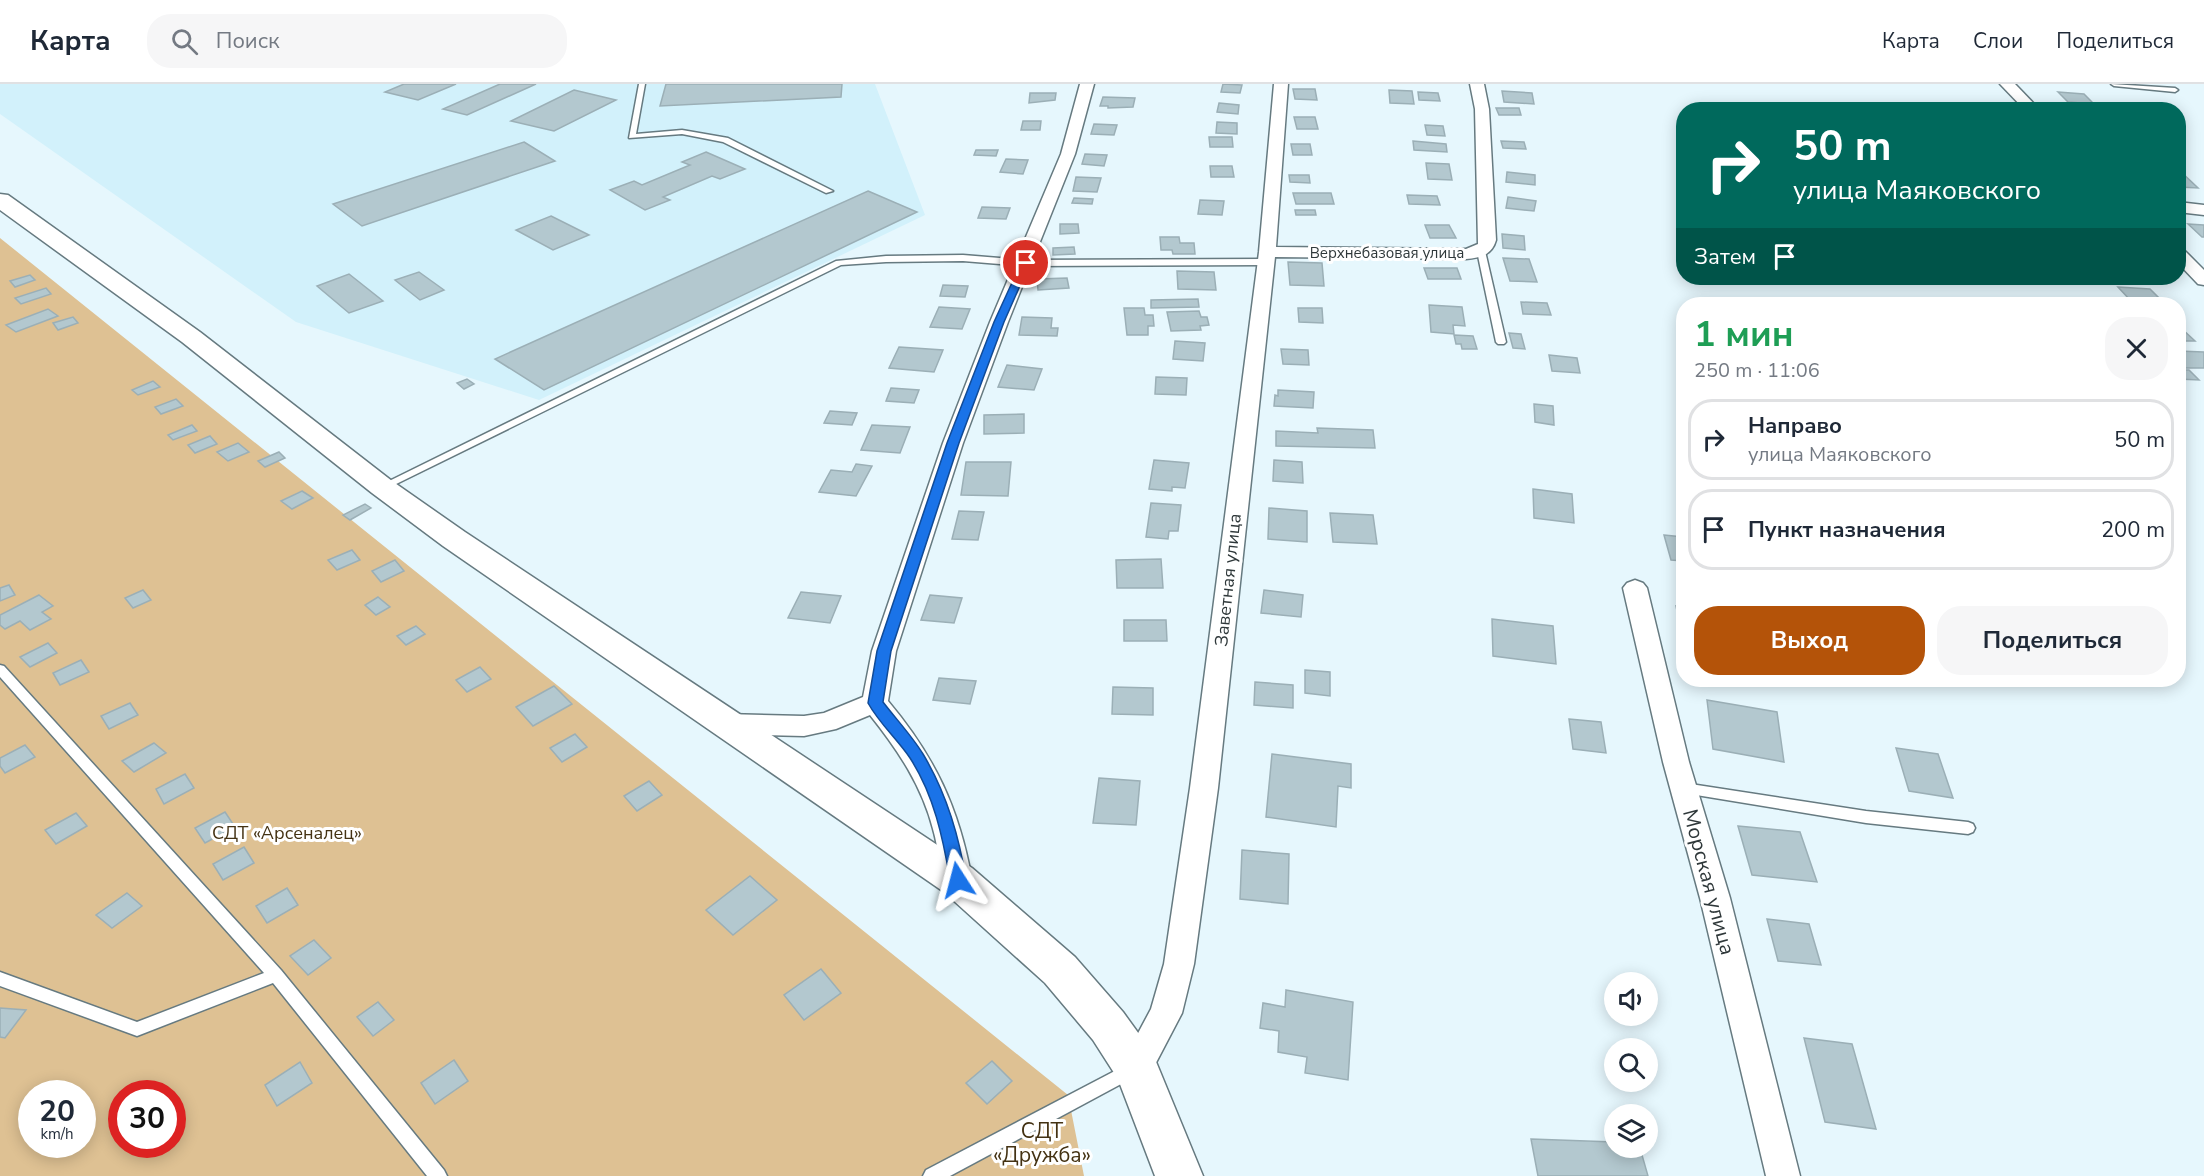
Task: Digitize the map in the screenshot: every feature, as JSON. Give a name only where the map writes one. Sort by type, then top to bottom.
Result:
[{"type":"street","points":[[958,880],[951,839],[937,794],[916,756],[875,703],[884,651],[953,443],[999,322],[1026,263],[1068,154],[1087,84]]},
{"type":"street","name":"Заветная улица","points":[[1136,1067],[1166,1013],[1179,964],[1204,788],[1266,257],[1281,84]]},
{"type":"street","name":"Верхнебазовая улица","points":[[1266,257],[1466,254],[1486,247],[1488,240],[1482,109],[1477,84]]},
{"type":"street","points":[[2007,84],[2025,102]]},
{"type":"street","points":[[0,200],[190,337],[382,487],[454,539],[958,880],[1060,970],[1108,1026],[1136,1067],[1179,1176]]},
{"type":"street","points":[[2186,208],[2204,210]]},
{"type":"street","points":[[2186,262],[2204,280]]},
{"type":"street","name":"Морская улица","points":[[1635,588],[1684,788],[1715,898],[1783,1176]]},
{"type":"street","points":[[725,724],[804,726],[827,722],[875,703]]},
{"type":"lane","points":[[642,84],[632,136],[682,132],[725,141],[829,191]]},
{"type":"lane","points":[[2114,84],[2175,90]]},
{"type":"lane","points":[[1481,250],[1501,342]]},
{"type":"lane","points":[[382,487],[830,266],[850,261],[886,259],[963,258],[1026,263],[1266,257]]},
{"type":"lane","points":[[0,669],[276,975],[438,1176]]},
{"type":"lane","points":[[1684,788],[1866,817],[1968,828]]},
{"type":"lane","points":[[0,979],[137,1029],[276,975]]},
{"type":"lane","points":[[932,1176],[1136,1067]]},
{"type":"shaded area","points":[[0,84],[875,84],[925,215],[539,400],[296,322],[0,114]]},
{"type":"green space","name":"СДТ «Арсеналец»","points":[[0,238],[1068,1095],[1084,1176],[0,1176]]},
{"type":"building","points":[[404,84],[456,84],[418,100],[385,92]]},
{"type":"building","points":[[500,84],[536,84],[467,115],[443,109]]},
{"type":"building","points":[[666,84],[842,84],[841,97],[660,106]]},
{"type":"building","points":[[1223,84],[1242,85],[1240,93],[1221,92]]},
{"type":"building","points":[[1293,89],[1315,89],[1317,100],[1295,99]]},
{"type":"building","points":[[574,90],[616,100],[554,131],[511,121]]},
{"type":"building","points":[[1389,90],[1412,91],[1414,104],[1390,103]]},
{"type":"building","points":[[1502,91],[1532,93],[1534,104],[1504,102]]},
{"type":"building","points":[[1418,92],[1438,93],[1440,101],[1419,100]]},
{"type":"building","points":[[2058,92],[2084,94],[2092,102],[2068,102]]},
{"type":"building","points":[[1030,93],[1056,93],[1055,100],[1029,103]]},
{"type":"building","points":[[1103,97],[1135,98],[1133,107],[1108,108],[1108,106],[1100,106]]},
{"type":"building","points":[[1219,103],[1239,105],[1238,114],[1217,112]]},
{"type":"building","points":[[1496,108],[1519,108],[1521,115],[1499,115]]},
{"type":"building","points":[[1294,117],[1315,117],[1318,129],[1297,129]]},
{"type":"building","points":[[1023,121],[1041,121],[1040,130],[1021,130]]},
{"type":"building","points":[[1217,122],[1237,123],[1237,134],[1216,133]]},
{"type":"building","points":[[1094,124],[1117,125],[1114,135],[1091,134]]},
{"type":"building","points":[[1425,125],[1443,126],[1445,136],[1427,135]]},
{"type":"building","points":[[1209,137],[1232,137],[1233,147],[1210,147]]},
{"type":"building","points":[[1413,141],[1446,144],[1447,152],[1414,150]]},
{"type":"building","points":[[1501,141],[1524,142],[1526,149],[1503,148]]},
{"type":"building","points":[[524,142],[555,161],[362,226],[333,204]]},
{"type":"building","points":[[1291,144],[1310,144],[1312,155],[1293,155]]},
{"type":"building","points":[[976,150],[998,150],[996,156],[974,155]]},
{"type":"building","points":[[706,152],[745,169],[720,179],[712,176],[663,197],[670,200],[645,210],[610,190],[634,181],[642,185],[690,165],[682,162]]},
{"type":"building","points":[[1085,154],[1107,155],[1104,166],[1082,164]]},
{"type":"building","points":[[1006,159],[1028,160],[1023,174],[1000,172]]},
{"type":"building","points":[[1426,163],[1449,164],[1452,180],[1428,179]]},
{"type":"building","points":[[1210,166],[1232,166],[1234,177],[1211,177]]},
{"type":"building","points":[[1507,172],[1535,175],[1535,185],[1506,182]]},
{"type":"building","points":[[1289,175],[1309,175],[1310,183],[1290,182]]},
{"type":"building","points":[[1076,177],[1101,178],[1097,192],[1073,191]]},
{"type":"building","points":[[2186,177],[2198,188],[2186,187]]},
{"type":"building","points":[[868,191],[917,212],[544,390],[495,359]]},
{"type":"building","points":[[1293,193],[1331,193],[1334,204],[1296,204]]},
{"type":"building","points":[[1407,195],[1437,196],[1440,205],[1409,204]]},
{"type":"building","points":[[1508,197],[1536,201],[1534,211],[1506,208]]},
{"type":"building","points":[[1074,198],[1093,199],[1092,204],[1072,203]]},
{"type":"building","points":[[1200,200],[1224,201],[1222,215],[1198,214]]},
{"type":"building","points":[[982,207],[1010,208],[1006,219],[978,218]]},
{"type":"building","points":[[1295,210],[1315,210],[1316,215],[1296,215]]},
{"type":"building","points":[[551,216],[589,235],[553,250],[516,230]]},
{"type":"building","points":[[1060,224],[1078,224],[1079,233],[1060,234]]},
{"type":"building","points":[[2188,224],[2204,225],[2204,237],[2202,237]]},
{"type":"building","points":[[1425,225],[1449,225],[1456,238],[1430,238]]},
{"type":"building","points":[[1502,234],[1524,236],[1525,250],[1503,248]]},
{"type":"building","points":[[1160,237],[1179,237],[1180,243],[1194,243],[1195,254],[1173,254],[1172,250],[1161,250]]},
{"type":"building","points":[[1074,247],[1075,254],[1053,255],[1053,248]]},
{"type":"building","points":[[1503,258],[1529,259],[1537,282],[1510,281]]},
{"type":"building","points":[[1288,262],[1322,263],[1324,286],[1290,285]]},
{"type":"building","points":[[1424,268],[1457,268],[1461,279],[1428,279]]},
{"type":"building","points":[[1177,271],[1214,272],[1216,290],[1178,289]]},
{"type":"building","points":[[419,272],[444,290],[420,300],[395,280]]},
{"type":"building","points":[[349,274],[383,301],[349,313],[317,286]]},
{"type":"building","points":[[30,275],[35,280],[15,287],[10,281]]},
{"type":"building","points":[[1067,278],[1069,288],[1038,290],[1037,279]]},
{"type":"building","points":[[943,285],[968,286],[965,297],[940,296]]},
{"type":"building","points":[[2118,287],[2150,289],[2158,297],[2127,297]]},
{"type":"building","points":[[46,288],[51,294],[21,304],[15,298]]},
{"type":"building","points":[[1198,299],[1199,307],[1151,308],[1151,300]]},
{"type":"building","points":[[1521,302],[1547,303],[1551,315],[1523,314]]},
{"type":"building","points":[[1429,305],[1462,307],[1465,326],[1453,325],[1454,334],[1431,332]]},
{"type":"building","points":[[939,307],[970,309],[962,329],[930,327]]},
{"type":"building","points":[[1124,308],[1144,308],[1145,315],[1153,315],[1154,326],[1148,326],[1148,335],[1127,335]]},
{"type":"building","points":[[1298,308],[1322,308],[1323,323],[1299,322]]},
{"type":"building","points":[[48,309],[58,316],[16,332],[6,325]]},
{"type":"building","points":[[1199,311],[1201,317],[1207,317],[1209,325],[1200,326],[1201,330],[1171,331],[1167,312]]},
{"type":"building","points":[[73,317],[78,323],[58,330],[53,323]]},
{"type":"building","points":[[1022,317],[1052,318],[1051,328],[1058,328],[1057,336],[1019,335]]},
{"type":"building","points":[[1509,333],[1521,334],[1525,349],[1513,348]]},
{"type":"building","points":[[2186,333],[2195,341],[2186,341]]},
{"type":"building","points":[[1454,335],[1473,336],[1477,349],[1462,349],[1461,344],[1456,344]]},
{"type":"building","points":[[1175,341],[1205,343],[1203,361],[1173,359]]},
{"type":"building","points":[[899,347],[943,350],[934,372],[889,368]]},
{"type":"building","points":[[1281,349],[1308,350],[1309,365],[1283,364]]},
{"type":"building","points":[[2186,351],[2204,352],[2204,368],[2186,368]]},
{"type":"building","points":[[1549,355],[1577,358],[1580,373],[1552,371]]},
{"type":"building","points":[[1007,365],[1042,369],[1034,390],[998,387]]},
{"type":"building","points":[[2186,370],[2189,370],[2199,380],[2186,379]]},
{"type":"building","points":[[1156,377],[1187,378],[1186,395],[1155,394]]},
{"type":"building","points":[[467,379],[474,384],[464,389],[457,383]]},
{"type":"building","points":[[153,381],[160,387],[138,395],[132,390]]},
{"type":"building","points":[[891,388],[919,390],[914,403],[886,401]]},
{"type":"building","points":[[1278,390],[1314,392],[1313,408],[1274,406]]},
{"type":"building","points":[[176,399],[183,406],[161,414],[155,407]]},
{"type":"building","points":[[1534,404],[1553,406],[1554,425],[1535,422]]},
{"type":"building","points":[[830,411],[857,413],[852,425],[824,423]]},
{"type":"building","points":[[1024,414],[1024,433],[984,434],[984,415]]},
{"type":"building","points":[[192,425],[197,431],[173,440],[168,435]]},
{"type":"building","points":[[872,425],[910,427],[900,453],[861,450]]},
{"type":"building","points":[[1317,428],[1373,430],[1375,448],[1276,446],[1276,431],[1318,433]]},
{"type":"building","points":[[210,436],[217,444],[195,453],[188,445]]},
{"type":"building","points":[[238,443],[249,452],[228,461],[217,452]]},
{"type":"building","points":[[279,452],[285,458],[265,467],[258,461]]},
{"type":"building","points":[[1154,460],[1189,463],[1185,488],[1172,487],[1172,491],[1149,489]]},
{"type":"building","points":[[1274,460],[1302,462],[1303,483],[1273,481]]},
{"type":"building","points":[[966,462],[1011,462],[1008,496],[961,495]]},
{"type":"building","points":[[856,464],[872,466],[856,496],[819,492],[831,470],[852,472]]},
{"type":"building","points":[[1533,489],[1572,494],[1574,523],[1534,518]]},
{"type":"building","points":[[302,491],[313,498],[292,509],[281,501]]},
{"type":"building","points":[[1151,503],[1181,505],[1178,531],[1169,531],[1168,539],[1146,537]]},
{"type":"building","points":[[365,504],[371,508],[350,520],[343,515]]},
{"type":"building","points":[[1269,508],[1307,511],[1307,542],[1268,539]]},
{"type":"building","points":[[959,511],[984,512],[978,540],[952,539]]},
{"type":"building","points":[[1330,513],[1373,515],[1377,544],[1333,542]]},
{"type":"building","points":[[1664,535],[1676,536],[1676,560],[1671,560]]},
{"type":"building","points":[[352,550],[360,560],[337,570],[328,560]]},
{"type":"building","points":[[1161,559],[1163,588],[1117,588],[1116,560]]},
{"type":"building","points":[[395,560],[404,571],[381,582],[372,571]]},
{"type":"building","points":[[9,585],[15,595],[0,601],[0,588]]},
{"type":"building","points":[[143,590],[151,600],[133,608],[125,598]]},
{"type":"building","points":[[1264,590],[1303,595],[1301,617],[1261,613]]},
{"type":"building","points":[[801,592],[841,596],[830,623],[788,618]]},
{"type":"building","points":[[39,595],[53,606],[42,612],[51,619],[30,630],[20,621],[5,629],[0,625],[0,615]]},
{"type":"building","points":[[930,595],[962,598],[954,623],[921,620]]},
{"type":"building","points":[[378,597],[390,607],[376,615],[365,605]]},
{"type":"building","points":[[1492,619],[1553,626],[1556,664],[1493,656]]},
{"type":"building","points":[[1124,620],[1166,620],[1167,641],[1124,641]]},
{"type":"building","points":[[416,626],[425,634],[406,645],[397,636]]},
{"type":"building","points":[[48,643],[57,653],[30,667],[20,657]]},
{"type":"building","points":[[81,660],[89,672],[60,685],[53,673]]},
{"type":"building","points":[[480,667],[491,679],[467,692],[456,680]]},
{"type":"building","points":[[1305,670],[1330,672],[1330,696],[1305,693]]},
{"type":"building","points":[[939,678],[976,681],[970,704],[933,700]]},
{"type":"building","points":[[1255,682],[1293,685],[1293,708],[1254,705]]},
{"type":"building","points":[[554,686],[572,704],[533,726],[516,707]]},
{"type":"building","points":[[1113,687],[1153,688],[1153,715],[1112,714]]},
{"type":"building","points":[[1707,700],[1777,712],[1784,762],[1713,749]]},
{"type":"building","points":[[130,703],[138,715],[109,729],[101,716]]},
{"type":"building","points":[[1569,719],[1601,722],[1606,753],[1573,749]]},
{"type":"building","points":[[575,734],[587,747],[562,762],[550,748]]},
{"type":"building","points":[[154,743],[166,753],[134,772],[122,761]]},
{"type":"building","points":[[25,745],[35,757],[5,773],[0,766],[0,758]]},
{"type":"building","points":[[1896,748],[1938,754],[1953,798],[1909,791]]},
{"type":"building","points":[[1272,754],[1351,764],[1351,788],[1338,786],[1336,827],[1266,817]]},
{"type":"building","points":[[185,774],[194,788],[164,804],[156,789]]},
{"type":"building","points":[[1099,778],[1140,781],[1136,825],[1093,823]]},
{"type":"building","points":[[649,781],[662,795],[637,811],[624,796]]},
{"type":"building","points":[[225,812],[235,827],[205,843],[195,828]]},
{"type":"building","points":[[76,813],[87,826],[56,844],[45,830]]},
{"type":"building","points":[[1738,826],[1800,832],[1817,882],[1752,875]]},
{"type":"building","points":[[244,847],[254,863],[223,880],[213,864]]},
{"type":"building","points":[[1242,850],[1289,854],[1288,904],[1240,899]]},
{"type":"building","points":[[750,876],[777,900],[733,935],[706,910]]},
{"type":"building","points":[[287,888],[298,905],[267,923],[256,906]]},
{"type":"building","points":[[127,893],[142,906],[112,928],[96,915]]},
{"type":"building","points":[[1767,919],[1809,924],[1821,965],[1778,961]]},
{"type":"building","points":[[314,940],[331,958],[308,975],[290,956]]},
{"type":"building","points":[[821,969],[841,993],[804,1020],[784,995]]},
{"type":"building","points":[[1286,990],[1353,1002],[1348,1080],[1305,1073],[1307,1057],[1278,1052],[1279,1031],[1260,1028],[1263,1003],[1285,1007]]},
{"type":"building","points":[[378,1002],[394,1020],[373,1036],[357,1017]]},
{"type":"building","points":[[0,1008],[26,1010],[5,1038],[0,1037]]},
{"type":"building","points":[[1804,1038],[1852,1044],[1876,1129],[1825,1122]]},
{"type":"building","points":[[454,1060],[468,1081],[435,1104],[421,1083]]},
{"type":"building","points":[[992,1061],[1012,1081],[987,1104],[966,1083]]},
{"type":"building","points":[[300,1062],[312,1083],[277,1106],[265,1085]]},
{"type":"building","points":[[1531,1139],[1604,1142],[1604,1158],[1643,1158],[1648,1176],[1538,1176]]},
{"type":"route","points":[[958,880],[951,839],[937,794],[916,756],[875,703],[884,651],[953,443],[999,322],[1026,263]]},
{"type":"park label","name":"СДТ «Дружба»","points":[[1042,1143]]}]
